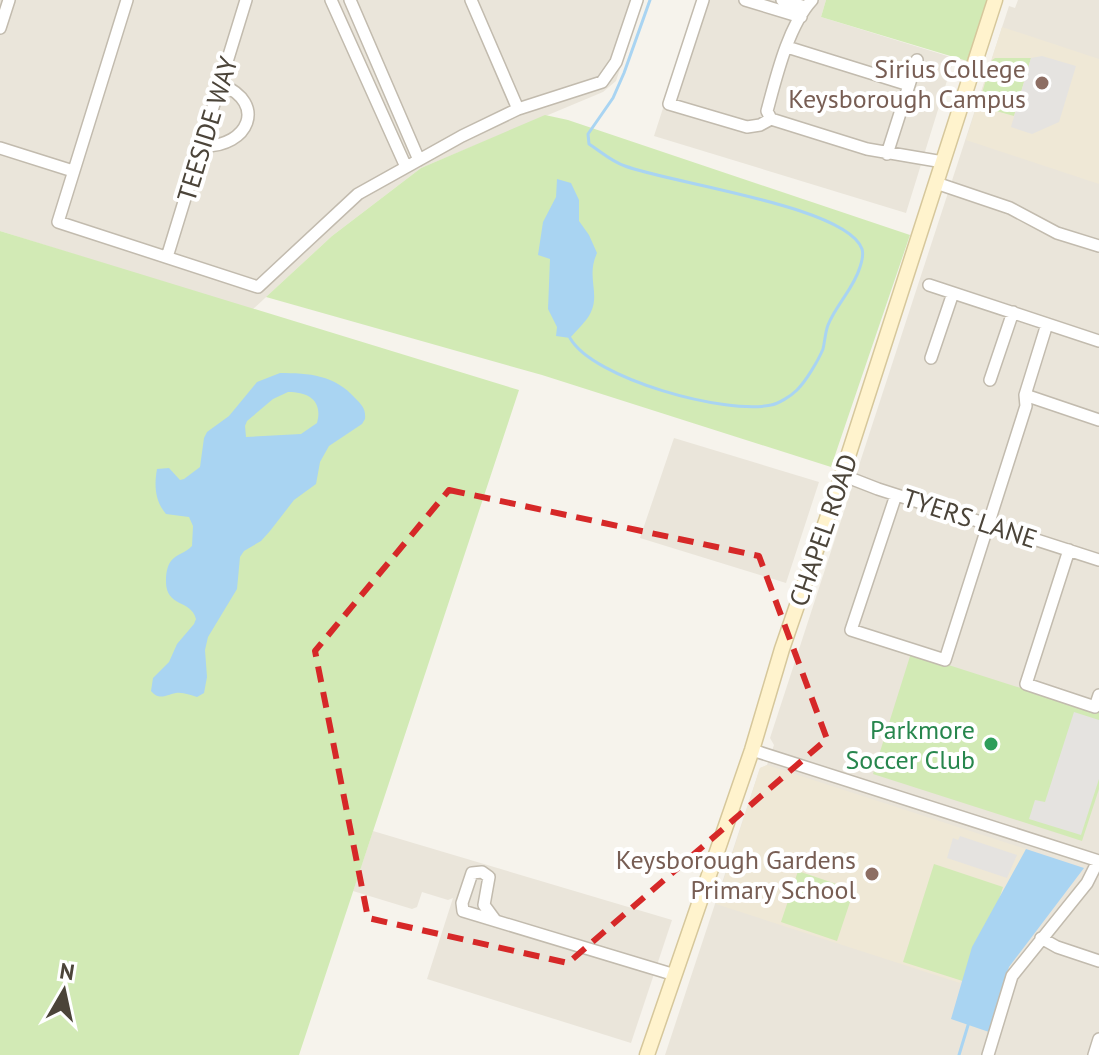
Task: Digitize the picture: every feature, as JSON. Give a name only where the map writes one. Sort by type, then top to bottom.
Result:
[{"type":"main road","name":"CHAPEL ROAD","points":[[647,1055],[752,750],[791,621],[842,475],[995,1]]},
{"type":"street","points":[[0,28],[9,0]]},
{"type":"street","points":[[127,0],[58,222],[258,287],[358,194],[518,109],[602,82],[616,62],[637,0]]},
{"type":"street","name":"TEESIDE WAY","points":[[167,257],[246,0]]},
{"type":"street","points":[[331,0],[406,167]]},
{"type":"street","points":[[350,0],[419,160]]},
{"type":"street","points":[[471,0],[518,109]]},
{"type":"street","points":[[703,0],[669,104],[747,127],[771,119],[887,154],[943,162]]},
{"type":"street","points":[[745,0],[806,8]]},
{"type":"street","points":[[782,0],[806,8]]},
{"type":"street","points":[[771,119],[767,111],[787,47],[806,8]]},
{"type":"street","points":[[787,47],[909,85]]},
{"type":"street","points":[[887,154],[917,60]]},
{"type":"street","points":[[203,146],[230,142],[243,130],[248,119],[246,106],[239,94],[222,85]]},
{"type":"street","points":[[0,148],[73,171]]},
{"type":"street","points":[[936,183],[1010,208],[1057,233],[1099,246]]},
{"type":"street","points":[[929,285],[1099,341]]},
{"type":"street","points":[[931,358],[953,293]]},
{"type":"street","points":[[990,380],[1013,312]]},
{"type":"street","points":[[896,495],[851,630],[945,660],[1026,406],[1025,395],[1047,324]]},
{"type":"street","points":[[1025,395],[1099,420]]},
{"type":"street","name":"TYERS LANE","points":[[842,475],[1099,560]]},
{"type":"street","points":[[1069,550],[1026,684],[1095,707],[1099,695]]},
{"type":"street","points":[[752,750],[1098,861],[1087,883],[1012,976],[988,1055]]},
{"type":"street","points":[[495,920],[484,905],[489,877],[482,872],[472,873],[462,908],[468,912],[675,975]]},
{"type":"street","points":[[1041,938],[1051,945],[1099,961]]},
{"type":"street","points":[[1094,1055],[1099,1039]]},
{"type":"highlighted area","points":[[449,490],[759,556],[827,739],[568,963],[368,918],[315,651]]},
{"type":"shaded area","points":[[0,0],[643,0],[616,81],[603,92],[421,168],[332,236],[252,310],[0,231]]},
{"type":"shaded area","points":[[698,0],[826,0],[821,17],[954,58],[906,213],[654,136]]},
{"type":"shaded area","points":[[1018,0],[1099,0],[1099,1055],[665,1055],[760,768],[767,765],[774,745],[770,738],[1009,6],[1015,8]]},
{"type":"shaded area","name":"Sirius College Keysborough Campus","points":[[1002,27],[1099,59],[1099,184],[966,140]]},
{"type":"shaded area","points":[[1042,56],[1076,66],[1059,122],[1032,134],[1011,127],[1031,58]]},
{"type":"shaded area","points":[[674,438],[819,482],[786,583],[640,538]]},
{"type":"shaded area","points":[[1074,712],[1099,720],[1099,779],[1081,835],[1029,819],[1035,800],[1045,802]]},
{"type":"shaded area","name":"Keysborough Gardens Primary School","points":[[767,765],[1026,849],[1009,900],[972,947],[960,983],[716,904],[760,768]]},
{"type":"shaded area","points":[[373,831],[672,920],[631,1043],[427,979],[453,898],[448,900],[422,892],[417,907],[412,909],[353,891]]},
{"type":"shaded area","points":[[960,836],[1017,855],[1007,878],[947,858],[953,838],[958,840]]},
{"type":"green space","points":[[826,0],[987,0],[967,61],[821,17]]},
{"type":"green space","points":[[995,58],[1031,58],[1014,116],[978,106]]},
{"type":"green space","points":[[545,115],[568,120],[910,235],[831,467],[542,375],[266,297],[332,236],[421,168]]},
{"type":"green space","points":[[0,231],[519,390],[299,1055],[0,1055]]},
{"type":"green space","name":"Parkmore Soccer Club","points":[[911,653],[1099,713],[1099,789],[1082,841],[873,774]]},
{"type":"green space","points":[[934,864],[1003,887],[972,984],[903,962]]},
{"type":"green space","points":[[798,871],[854,890],[837,941],[781,922]]},
{"type":"water","points":[[557,179],[571,183],[579,200],[579,221],[597,253],[591,312],[570,338],[556,336],[557,327],[548,309],[550,259],[538,255],[543,222],[556,197]]},
{"type":"water","points":[[280,373],[330,380],[347,390],[360,403],[365,419],[329,446],[320,462],[316,484],[294,500],[261,541],[240,557],[237,589],[208,637],[204,693],[197,697],[179,693],[157,696],[151,691],[153,678],[169,662],[177,644],[196,619],[189,608],[174,599],[167,589],[169,565],[192,546],[193,526],[189,517],[166,514],[162,509],[156,493],[157,469],[169,468],[180,480],[200,467],[207,432],[229,416],[257,382]],"holes":[[[296,392],[313,399],[318,409],[317,423],[301,434],[246,437],[247,421],[273,399]]]},
{"type":"water","points":[[1026,849],[1084,868],[1009,967],[989,1032],[951,1019],[972,947]]},
{"type":"waterway","points":[[570,338],[583,353],[605,367],[662,391],[724,405],[750,407],[774,404],[794,392],[812,371],[823,349],[828,325],[854,282],[862,260],[862,249],[849,234],[825,220],[792,208],[625,166],[589,144],[588,134],[613,98],[650,0]]},
{"type":"waterway","points":[[959,1055],[969,1022]]},
{"type":"place","name":"Sirius College Keysborough Campus","points":[[1042,83]]},
{"type":"place","name":"Parkmore Soccer Club","points":[[991,744]]},
{"type":"place","name":"Keysborough Gardens Primary School","points":[[872,874]]}]
